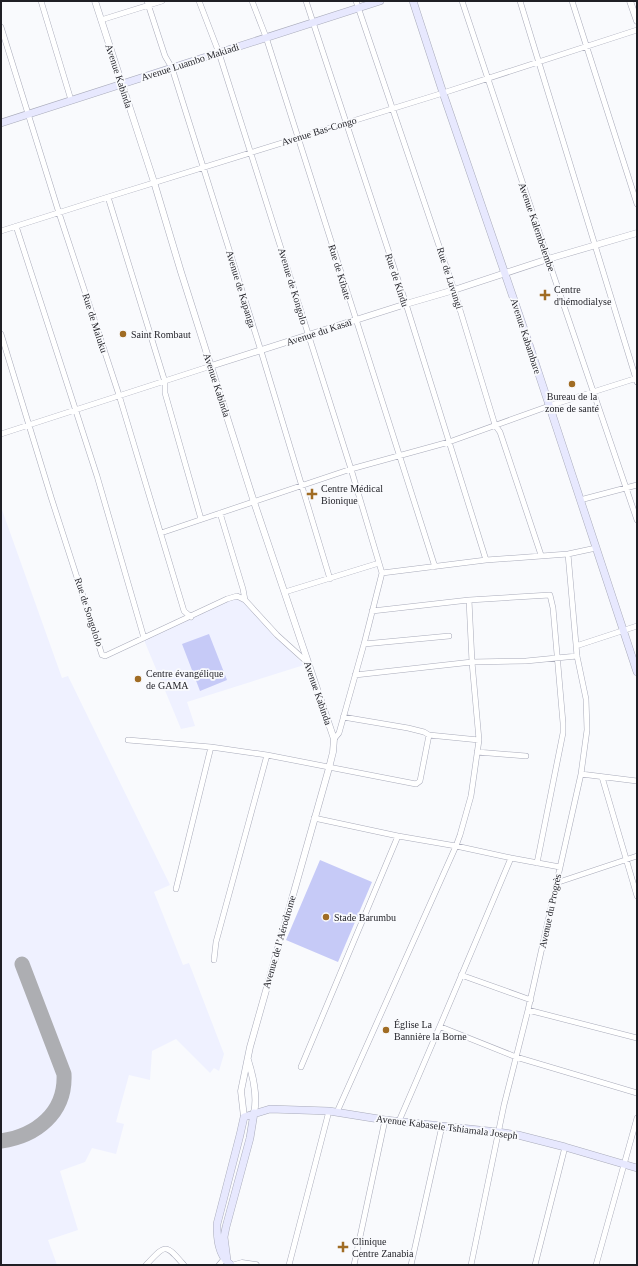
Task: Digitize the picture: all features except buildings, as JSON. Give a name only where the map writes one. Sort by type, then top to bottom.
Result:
[{"type":"main road","name":"Avenue Luambo Makiadi","points":[[1,123],[314,22],[357,4],[380,1]]},
{"type":"main road","name":"Avenue Kabambare","points":[[413,1],[637,672]]},
{"type":"main road","name":"Avenue Kabasele Tshiamala Joseph","points":[[254,1113],[266,1109],[276,1108],[329,1111],[385,1120],[498,1132],[565,1146],[637,1168]]},
{"type":"main road","points":[[244,1117],[254,1113]]},
{"type":"main road","points":[[228,1262],[224,1237],[250,1138],[254,1113]]},
{"type":"main road","name":"Avenue de l’Aérodrome","points":[[228,1262],[217,1237],[217,1224],[244,1117]]},
{"type":"street","points":[[41,1],[72,100]]},
{"type":"street","name":"Avenue Kabinda","points":[[95,1],[154,182],[254,502],[334,739],[333,752],[329,768]]},
{"type":"street","points":[[101,20],[148,3],[162,1]]},
{"type":"street","name":"Avenue de Kongolo","points":[[199,1],[219,52],[251,152],[351,469],[382,573]]},
{"type":"street","name":"Rue de Kibate","points":[[252,1],[266,37],[355,321],[435,567]]},
{"type":"street","name":"Rue de Kindu","points":[[306,1],[406,304],[486,560]]},
{"type":"street","name":"Avenue Kalembelembe","points":[[462,1],[637,520]]},
{"type":"street","points":[[161,534],[201,519],[351,469],[449,442],[549,406],[637,380],[520,1]]},
{"type":"street","points":[[572,1],[637,204]]},
{"type":"street","points":[[630,1],[637,21]]},
{"type":"street","name":"Avenue de Kapanga","points":[[148,3],[165,56],[172,68],[261,351],[330,579]]},
{"type":"street","name":"Rue de Luvungi","points":[[357,4],[454,290],[494,425],[500,432],[540,555]]},
{"type":"street","name":"Rue de Maluku","points":[[1,27],[59,213],[119,395],[184,611],[191,617]]},
{"type":"street","name":"Avenue Bas-Congo","points":[[1,231],[108,196],[443,93],[637,30]]},
{"type":"street","points":[[108,196],[165,382],[165,393],[201,519]]},
{"type":"street","points":[[16,226],[97,476],[144,638]]},
{"type":"street","name":"Avenue du Kasaï","points":[[1,434],[548,259],[637,233]]},
{"type":"street","name":"Rue de Songololo","points":[[1,334],[102,654],[105,656],[232,597],[237,596],[245,600]]},
{"type":"street","points":[[580,500],[637,484]]},
{"type":"street","points":[[220,513],[245,600],[276,635],[308,663]]},
{"type":"street","points":[[334,739],[338,733],[343,717],[382,573],[486,560],[568,554],[596,548]]},
{"type":"street","name":"Avenue du Progrès","points":[[471,1265],[498,1132],[531,1000],[581,774],[587,730],[586,699],[577,656],[568,554]]},
{"type":"street","points":[[285,592],[379,563]]},
{"type":"street","points":[[372,611],[469,600],[548,594],[551,596],[558,658],[563,733],[536,863]]},
{"type":"street","points":[[337,1112],[456,846],[471,796],[479,740],[472,662],[469,600]]},
{"type":"street","points":[[576,646],[637,626]]},
{"type":"street","points":[[364,644],[449,636]]},
{"type":"street","points":[[355,675],[472,662],[520,661],[577,656]]},
{"type":"street","points":[[343,717],[408,728],[424,732],[429,735],[479,740]]},
{"type":"street","points":[[128,740],[211,747],[267,755],[416,784],[420,782],[429,735]]},
{"type":"street","points":[[176,888],[211,747]]},
{"type":"street","points":[[477,752],[526,756]]},
{"type":"street","points":[[214,960],[216,942],[267,755]]},
{"type":"street","name":"Avenue de l’Aérodrome","points":[[244,1117],[242,1091],[248,1057],[329,768]]},
{"type":"street","points":[[581,774],[637,780]]},
{"type":"street","points":[[602,777],[637,896]]},
{"type":"street","points":[[314,818],[398,836],[560,867]]},
{"type":"street","points":[[301,1067],[398,836]]},
{"type":"street","points":[[556,883],[637,856]]},
{"type":"street","points":[[399,1121],[441,1027],[461,975],[511,858]]},
{"type":"street","points":[[461,975],[531,1000]]},
{"type":"street","points":[[528,1010],[637,1038]]},
{"type":"street","points":[[441,1027],[516,1057],[637,1093]]},
{"type":"street","points":[[248,1057],[255,1096],[256,1107],[254,1113]]},
{"type":"street","points":[[289,1265],[329,1111]]},
{"type":"street","points":[[596,1265],[637,1118]]},
{"type":"street","points":[[354,1265],[385,1120]]},
{"type":"street","points":[[411,1265],[442,1126]]},
{"type":"street","points":[[535,1265],[565,1146]]},
{"type":"street","points":[[146,1265],[160,1251],[168,1249],[171,1250],[184,1265]]},
{"type":"street","points":[[219,1265],[228,1262]]},
{"type":"street","points":[[235,1265],[242,1263],[256,1265]]},
{"type":"shaded area","points":[[1,507],[62,678],[68,676],[170,885],[154,892],[183,965],[189,963],[224,1054],[219,1071],[214,1068],[210,1073],[176,1039],[152,1051],[150,1080],[129,1075],[116,1122],[124,1124],[116,1154],[92,1148],[85,1162],[60,1171],[78,1230],[48,1240],[57,1265],[1,1265]]},
{"type":"shaded area","points":[[235,598],[242,600],[304,665],[187,702],[195,726],[181,729],[144,640]]},
{"type":"shaded area","points":[[209,634],[227,680],[200,691],[182,644]]},
{"type":"shaded area","name":"Stade Barumbu","points":[[320,860],[372,882],[338,962],[286,940]]},
{"type":"taxiway","points":[[1,1141],[26,1134],[37,1128],[54,1111],[60,1100],[63,1088],[64,1074],[22,964]]},
{"type":"place","name":"Centre d'hémodialyse","points":[[545,295]]},
{"type":"place","name":"Saint Rombaut","points":[[123,334]]},
{"type":"place","name":"Bureau de la zone de santé","points":[[572,384]]},
{"type":"place","name":"Centre Médical Bionique","points":[[312,494]]},
{"type":"place","name":"Centre évangélique de GAMA","points":[[138,679]]},
{"type":"place","name":"Stade Barumbu","points":[[326,917]]},
{"type":"place","name":"Église La Bannière la Borne","points":[[386,1030]]},
{"type":"place","name":"Clinique Centre Zanabia","points":[[343,1247]]}]
